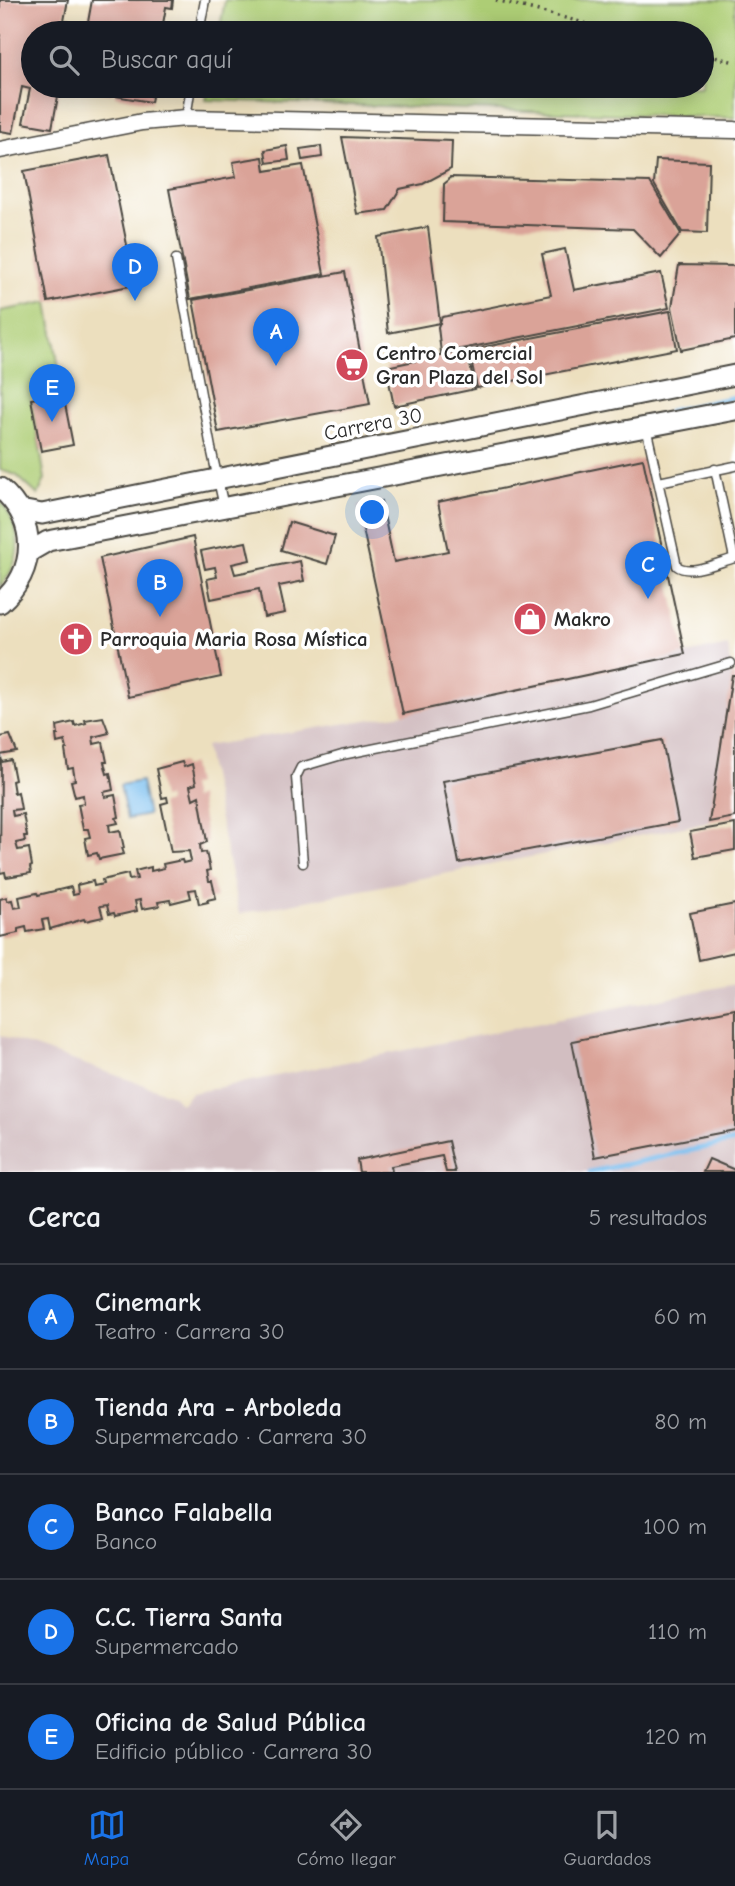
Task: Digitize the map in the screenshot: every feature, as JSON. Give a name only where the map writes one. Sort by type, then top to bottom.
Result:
[{"type":"street","points":[[0,150],[142,122],[186,118],[735,130]]},
{"type":"street","name":"Carrera 30","points":[[20,510],[42,514],[735,375]]},
{"type":"street","points":[[29,552],[48,541],[735,410]]},
{"type":"street","points":[[0,488],[20,510],[26,523],[29,552],[27,564],[17,586],[0,603]]},
{"type":"lane","points":[[201,21],[205,0]]},
{"type":"lane","points":[[186,118],[189,98]]},
{"type":"lane","points":[[176,259],[224,507]]},
{"type":"lane","points":[[646,427],[677,566],[682,570],[734,558],[715,470]]},
{"type":"lane","points":[[659,482],[735,466]]},
{"type":"lane","points":[[303,863],[296,777],[301,767],[342,755],[589,705],[731,663]]},
{"type":"path","points":[[496,0],[577,21]]},
{"type":"path","points":[[714,57],[735,62]]},
{"type":"shaded area","points":[[728,645],[732,675],[709,822],[239,914],[205,746],[403,714]]},
{"type":"shaded area","points":[[735,984],[735,1172],[0,1172],[0,1035],[173,1095],[181,1104],[191,1093]]},
{"type":"green space","points":[[225,0],[735,0],[735,118],[206,100],[714,98],[714,21],[221,21]]},
{"type":"green space","points":[[48,302],[63,394],[32,400],[45,479],[38,495],[16,475],[0,470],[0,311]]},
{"type":"green space","points":[[0,499],[13,522],[18,543],[14,565],[0,587]]},
{"type":"water","points":[[141,781],[148,815],[127,819],[120,785]]},
{"type":"building","points":[[0,0],[68,0],[64,21],[21,21],[21,92],[13,133],[0,131]]},
{"type":"building","points":[[92,0],[173,0],[172,8],[166,7],[164,21],[88,21]]},
{"type":"building","points":[[28,98],[58,98],[52,128],[23,123]]},
{"type":"building","points":[[127,98],[152,98],[151,102]]},
{"type":"building","points":[[342,137],[452,141],[451,169],[423,184],[400,189],[387,210],[357,214]]},
{"type":"building","points":[[287,146],[289,160],[267,163],[265,150]]},
{"type":"building","points":[[321,146],[322,157],[302,160],[300,149]]},
{"type":"building","points":[[109,155],[135,285],[48,302],[24,171]]},
{"type":"building","points":[[263,157],[265,171],[303,165],[324,274],[190,299],[169,189],[236,177],[233,162]]},
{"type":"building","points":[[656,160],[709,162],[707,233],[682,232],[654,184]]},
{"type":"building","points":[[450,177],[650,182],[681,234],[661,258],[633,229],[443,222],[444,184]]},
{"type":"building","points":[[428,227],[440,323],[388,333],[378,237]]},
{"type":"building","points":[[565,249],[574,290],[661,273],[669,308],[441,353],[438,327],[442,317],[551,295],[542,254]]},
{"type":"building","points":[[679,265],[735,266],[735,339],[681,350],[672,307]]},
{"type":"building","points":[[345,272],[370,404],[218,432],[193,300]]},
{"type":"building","points":[[670,311],[677,349],[477,388],[469,350]]},
{"type":"building","points":[[467,350],[475,389],[394,406],[386,367]]},
{"type":"building","points":[[63,394],[73,445],[41,451],[31,399]]},
{"type":"building","name":"Makro","points":[[643,459],[685,654],[403,714],[358,506],[381,501],[394,562],[448,551],[438,502]]},
{"type":"building","points":[[289,522],[335,536],[327,564],[281,550]]},
{"type":"building","points":[[193,537],[221,677],[128,697],[100,558]]},
{"type":"building","points":[[246,542],[250,560],[232,564],[235,574],[300,561],[304,581],[279,586],[285,613],[264,617],[259,589],[211,599],[207,579],[217,577],[215,567],[205,569],[201,551]]},
{"type":"building","points":[[732,675],[735,675],[735,817],[709,822]]},
{"type":"building","points":[[103,717],[109,733],[93,737],[94,744],[103,742],[107,762],[104,762],[107,774],[110,773],[113,790],[104,792],[105,797],[115,795],[119,817],[116,818],[118,823],[109,825],[110,832],[120,830],[124,854],[99,859],[97,853],[88,855],[85,838],[90,837],[88,829],[83,829],[78,804],[84,803],[83,795],[75,797],[71,781],[75,780],[73,768],[68,769],[65,741],[57,743],[56,735],[57,726],[74,722],[75,726],[86,723],[85,720]]},
{"type":"building","points":[[10,735],[17,752],[0,755],[0,737]]},
{"type":"building","points":[[662,740],[678,822],[459,863],[443,781]]},
{"type":"building","points":[[1,756],[2,762],[11,760],[15,780],[12,781],[14,793],[18,792],[21,809],[12,810],[13,816],[23,814],[27,836],[24,836],[25,841],[16,843],[18,850],[29,848],[32,866],[31,873],[6,877],[5,872],[0,873]]},
{"type":"building","points":[[182,762],[184,767],[192,764],[196,784],[190,786],[193,799],[199,796],[207,842],[200,845],[201,853],[206,852],[210,870],[207,871],[209,881],[212,881],[216,898],[199,904],[196,889],[189,890],[191,898],[171,903],[170,900],[158,902],[159,906],[142,909],[140,900],[135,901],[137,911],[115,916],[114,913],[109,914],[107,905],[100,906],[103,917],[84,919],[50,929],[48,919],[42,920],[44,929],[27,932],[26,927],[18,929],[18,933],[0,937],[0,899],[7,897],[7,901],[12,900],[14,908],[21,907],[19,897],[71,887],[73,895],[78,894],[77,885],[93,881],[94,886],[103,884],[102,880],[128,874],[129,880],[137,879],[135,871],[151,867],[151,871],[164,868],[163,864],[191,861],[189,851],[171,852],[161,804],[168,802],[167,797],[162,798],[156,769]]},
{"type":"building","points":[[735,824],[735,850],[695,857],[690,832]]},
{"type":"building","points":[[735,904],[735,952],[699,960],[690,913]]},
{"type":"building","points":[[735,1009],[735,1130],[595,1157],[572,1041]]},
{"type":"building","points":[[448,1141],[455,1172],[446,1172],[442,1156],[391,1166],[392,1172],[359,1172],[357,1160]]},
{"type":"building","points":[[709,1159],[735,1170],[735,1172],[703,1172]]},
{"type":"waterway","points":[[669,411],[735,397]]},
{"type":"waterway","points":[[590,1172],[735,1141]]},
{"type":"place","name":"C.C. Tierra Santa","points":[[135,301]]},
{"type":"place","name":"Centro Comercial Gran Plaza del Sol","points":[[352,365]]},
{"type":"place","name":"Cinemark","points":[[276,366]]},
{"type":"place","name":"Oficina de Salud Pública","points":[[52,422]]},
{"type":"place","name":"Banco Falabella","points":[[648,599]]},
{"type":"place","name":"Tienda Ara - Arboleda","points":[[160,617]]},
{"type":"place","name":"Makro","points":[[530,619]]},
{"type":"place","name":"Parroquia Maria Rosa Mística","points":[[76,639]]}]
